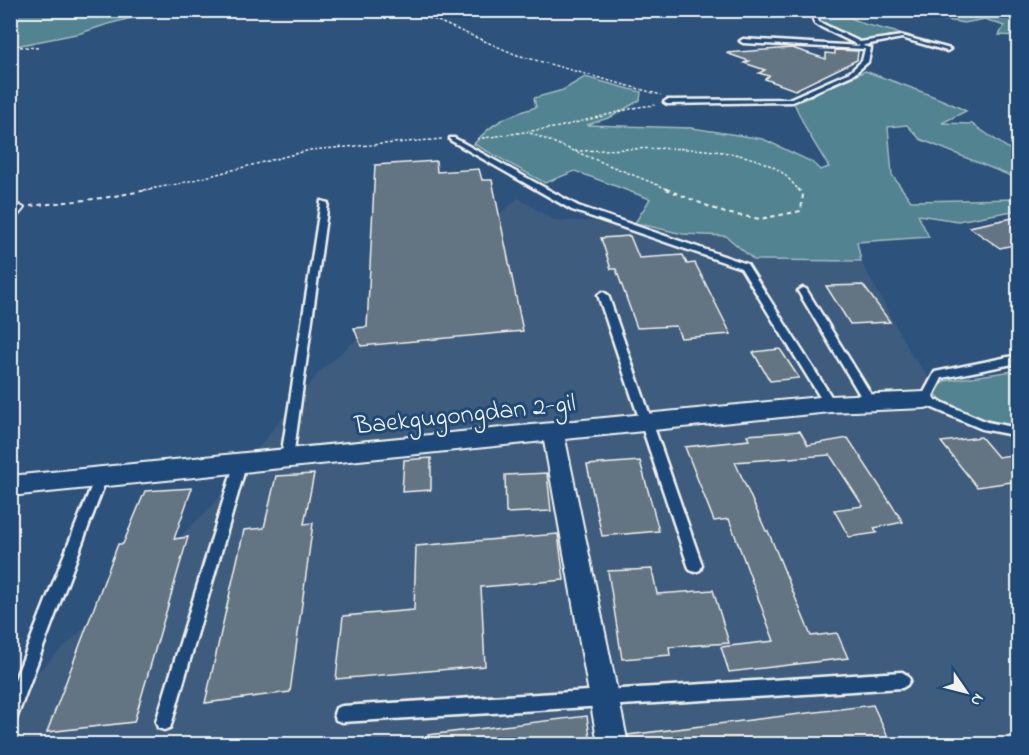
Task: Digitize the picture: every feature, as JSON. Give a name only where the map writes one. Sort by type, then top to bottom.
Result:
[{"type":"street","name":"Baekgugongdan 2-gil","points":[[10,486],[830,404],[926,400]]},
{"type":"street","points":[[553,431],[612,744]]},
{"type":"lane","points":[[812,10],[817,22],[867,48]]},
{"type":"lane","points":[[859,44],[902,37],[947,49]]},
{"type":"lane","points":[[743,41],[867,48]]},
{"type":"lane","points":[[667,102],[790,101],[852,73],[865,62],[867,48]]},
{"type":"lane","points":[[452,139],[575,208],[744,266],[830,404]]},
{"type":"lane","points":[[287,458],[324,203]]},
{"type":"lane","points":[[803,291],[870,402]]},
{"type":"lane","points":[[603,295],[695,565]]},
{"type":"lane","points":[[1018,359],[939,375],[926,400],[986,426],[1018,432]]},
{"type":"lane","points":[[164,722],[241,462]]},
{"type":"lane","points":[[10,714],[101,477]]},
{"type":"lane","points":[[342,714],[604,700],[902,680]]},
{"type":"path","points":[[14,212],[178,184],[310,150],[452,139],[476,140],[528,132],[667,102],[661,95],[642,89],[517,55],[433,19],[379,10]]},
{"type":"path","points":[[10,46],[39,48]]},
{"type":"path","points":[[528,132],[725,213],[760,219],[801,211],[804,194],[779,170],[748,156],[683,150],[575,151]]},
{"type":"shaded area","points":[[518,198],[554,220],[635,223],[683,234],[726,236],[754,260],[861,261],[912,356],[926,373],[935,394],[948,405],[1018,436],[1018,744],[11,744],[11,697],[211,507],[319,372]]},
{"type":"green space","points":[[21,10],[159,11],[81,33],[11,47],[11,13]]},
{"type":"green space","points":[[893,11],[1018,11],[1018,36],[999,35],[1004,26],[985,19],[964,23]]},
{"type":"green space","points":[[813,12],[845,15],[864,24],[911,36],[868,45],[821,22]]},
{"type":"green space","points":[[865,71],[929,94],[966,111],[942,123],[972,124],[1018,155],[1018,179],[920,139],[907,125],[888,127],[892,175],[911,201],[1018,199],[1018,210],[958,221],[918,215],[929,237],[857,242],[861,261],[754,260],[726,236],[683,234],[635,223],[650,199],[575,171],[545,183],[474,144],[502,120],[536,107],[534,98],[563,90],[585,77],[641,92],[640,100],[611,117],[587,125],[692,128],[763,139],[812,162],[820,170],[829,167],[807,131],[794,103],[813,96],[818,88],[824,90]]},
{"type":"green space","points":[[1013,371],[1018,377],[1018,427],[964,412],[935,394],[944,381]]},
{"type":"building","points":[[792,48],[826,59],[826,53],[835,54],[835,50],[858,51],[857,60],[795,90],[765,79],[769,76],[759,73],[765,70],[744,63],[749,61],[726,53]]},
{"type":"building","points":[[436,161],[437,172],[479,169],[482,180],[492,180],[523,331],[361,346],[354,328],[367,327],[375,165]]},
{"type":"building","points":[[1018,217],[1018,244],[1000,248],[969,227]]},
{"type":"building","points":[[630,236],[639,258],[683,255],[687,264],[695,263],[731,334],[681,338],[676,326],[637,328],[616,269],[611,269],[601,238]]},
{"type":"building","points":[[863,285],[890,322],[850,324],[826,286]]},
{"type":"building","points":[[780,349],[799,378],[770,381],[753,352]]},
{"type":"building","points":[[800,431],[808,445],[848,438],[903,522],[874,528],[877,533],[849,537],[834,510],[863,506],[830,455],[735,462],[766,531],[768,531],[811,636],[837,633],[848,658],[729,672],[721,647],[774,641],[729,519],[714,521],[685,447],[749,440],[747,435]]},
{"type":"building","points":[[981,437],[998,457],[1018,454],[1018,481],[977,487],[941,442]]},
{"type":"building","points":[[431,458],[431,490],[402,492],[404,460]]},
{"type":"building","points":[[640,461],[659,531],[602,536],[587,465]]},
{"type":"building","points":[[547,473],[551,511],[506,513],[505,475]]},
{"type":"building","points":[[314,474],[304,524],[313,523],[290,692],[205,703],[244,530],[264,528],[276,476]]},
{"type":"building","points":[[192,488],[174,539],[188,537],[134,722],[47,732],[118,544],[123,544],[145,491]]},
{"type":"building","points":[[558,534],[564,580],[481,587],[485,666],[336,679],[343,616],[414,610],[416,546]]},
{"type":"building","points":[[652,569],[657,594],[713,590],[729,643],[669,647],[670,655],[622,659],[608,571]]},
{"type":"building","points":[[873,705],[891,744],[630,744],[628,735]]},
{"type":"building","points":[[587,716],[591,744],[429,744],[428,735]]}]
